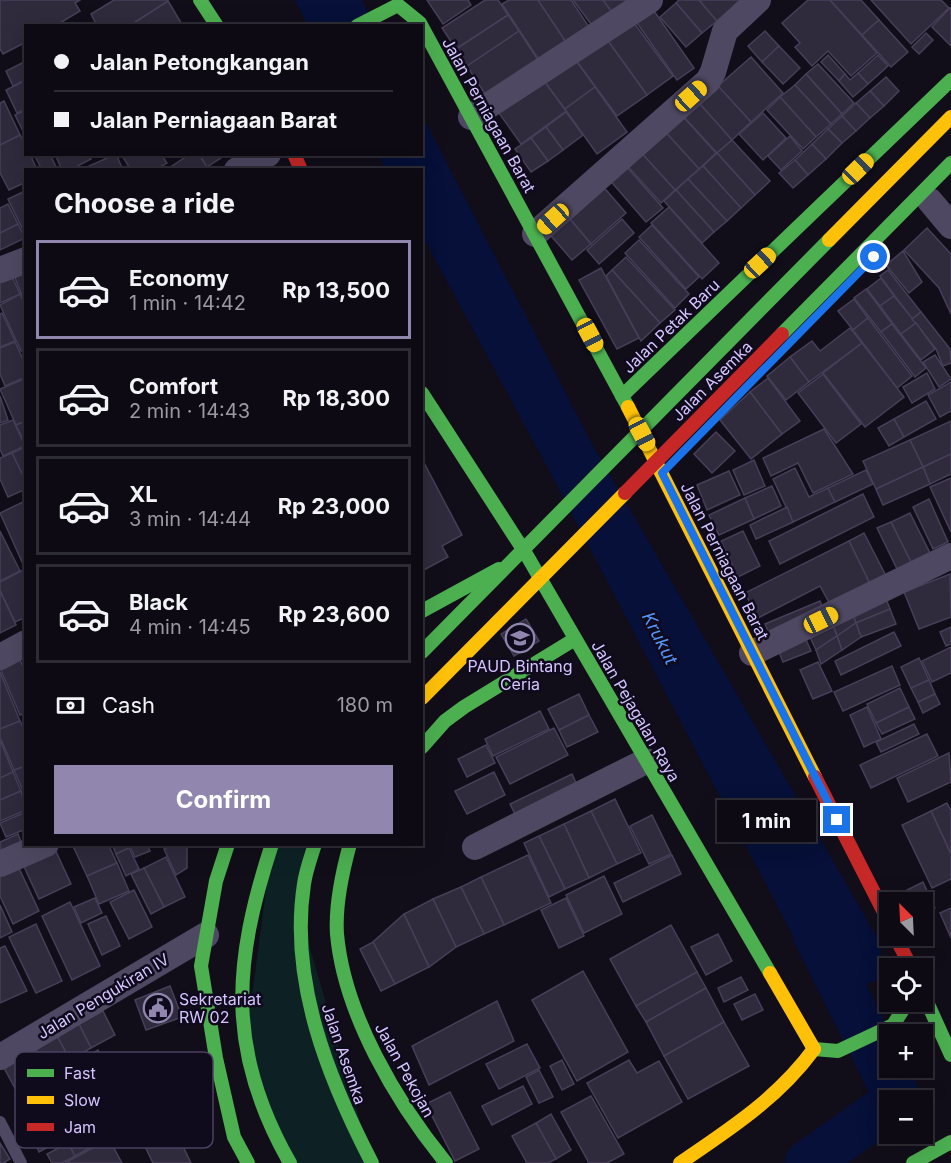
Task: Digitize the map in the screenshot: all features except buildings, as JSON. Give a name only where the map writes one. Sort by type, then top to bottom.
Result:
[{"type":"street","points":[[200,0],[216,24]]},
{"type":"street","points":[[471,117],[650,0]]},
{"type":"street","points":[[535,234],[708,81],[713,72],[724,31],[758,0]]},
{"type":"street","points":[[361,24],[393,7]]},
{"type":"street","name":"Jalan Perniagaan Barat","points":[[393,7],[421,24]]},
{"type":"street","name":"Jalan Perniagaan Barat","points":[[423,29],[622,396],[879,902]]},
{"type":"street","name":"Jalan Petak Baru","points":[[622,396],[951,80]]},
{"type":"street","name":"Jalan Asemka","points":[[423,651],[951,117]]},
{"type":"street","points":[[241,168],[264,156]]},
{"type":"street","name":"Jalan Asemka","points":[[423,697],[951,163]]},
{"type":"street","points":[[662,473],[951,179]]},
{"type":"street","points":[[930,201],[951,226]]},
{"type":"street","points":[[0,270],[24,261]]},
{"type":"street","name":"Jalan Pejagalan Raya","points":[[425,409],[525,554],[814,1049]]},
{"type":"street","points":[[423,610],[525,554]]},
{"type":"street","points":[[752,653],[951,556]]},
{"type":"street","points":[[431,627],[453,643],[468,681],[464,707]]},
{"type":"street","points":[[423,746],[445,721],[464,707],[576,639]]},
{"type":"street","points":[[0,657],[24,644]]},
{"type":"street","points":[[475,847],[646,760]]},
{"type":"street","points":[[0,864],[41,846]]},
{"type":"street","points":[[227,846],[216,881],[201,966],[205,1000],[234,1137],[248,1163]]},
{"type":"street","points":[[271,846],[254,894],[246,929],[240,998],[245,1049],[251,1076],[265,1116],[290,1163]]},
{"type":"street","name":"Jalan Asemka","points":[[314,846],[308,861],[301,914],[309,1006],[332,1076],[358,1140],[377,1160]]},
{"type":"street","name":"Jalan Pekojan","points":[[349,846],[338,889],[337,932],[350,990],[362,1026],[395,1092],[424,1138],[446,1163]]},
{"type":"street","name":"Jalan Pengukiran IV","points":[[0,1057],[206,935]]},
{"type":"street","points":[[931,1012],[951,1056]]},
{"type":"street","points":[[680,1163],[752,1114],[801,1069],[814,1049],[838,1051],[879,1031]]},
{"type":"street","points":[[933,1042],[951,1056]]},
{"type":"street","points":[[913,1163],[951,1142]]},
{"type":"lane","points":[[0,1122],[21,1163]]},
{"type":"green space","points":[[272,846],[315,846],[301,917],[372,1163],[290,1163],[245,1049]]},
{"type":"water","points":[[295,0],[362,0],[374,24],[307,24]]},
{"type":"water","points":[[423,117],[590,440],[879,941],[879,946],[881,946],[879,979],[831,997],[817,982],[552,476],[423,237],[423,168],[385,168],[379,156],[423,156]]},
{"type":"waterway","name":"Krukut","points":[[816,935],[894,1090]]},
{"type":"waterway","points":[[808,1163],[879,1113]]},
{"type":"traffic: fast","points":[[200,0],[216,24]]},
{"type":"traffic: fast","points":[[361,24],[398,5],[421,24]]},
{"type":"traffic: fast","points":[[423,29],[628,407]]},
{"type":"traffic: fast","points":[[622,396],[951,80]]},
{"type":"traffic: fast","points":[[782,334],[951,163]]},
{"type":"traffic: fast","points":[[423,651],[829,240]]},
{"type":"traffic: fast","points":[[423,395],[526,554],[770,973]]},
{"type":"traffic: fast","points":[[423,610],[499,569]]},
{"type":"traffic: fast","points":[[423,746],[445,721],[464,707],[575,639]]},
{"type":"traffic: fast","points":[[227,846],[216,881],[201,966],[216,1058],[234,1137],[248,1163]]},
{"type":"traffic: fast","points":[[271,846],[249,928],[242,1006],[246,1044],[255,1083],[269,1122],[290,1163]]},
{"type":"traffic: fast","points":[[314,846],[305,879],[301,920],[302,957],[307,992],[327,1063],[372,1163]]},
{"type":"traffic: fast","points":[[349,846],[340,889],[337,934],[350,995],[362,1026],[392,1085],[409,1113],[446,1163]]},
{"type":"traffic: fast","points":[[814,1049],[838,1051],[893,1025],[901,1012]]},
{"type":"traffic: fast","points":[[932,1012],[951,1055]]},
{"type":"traffic: fast","points":[[913,1163],[951,1142]]},
{"type":"traffic: slow","points":[[829,240],[951,117]]},
{"type":"traffic: slow","points":[[628,407],[815,777]]},
{"type":"traffic: slow","points":[[423,697],[625,493]]},
{"type":"traffic: slow","points":[[770,973],[814,1049]]},
{"type":"traffic: slow","points":[[680,1163],[769,1098],[800,1067],[814,1049]]},
{"type":"traffic: jam","points":[[295,156],[300,168]]},
{"type":"traffic: jam","points":[[625,493],[782,334]]},
{"type":"traffic: jam","points":[[815,777],[879,902]]},
{"type":"traffic: jam","points":[[900,946],[906,958]]},
{"type":"place","name":"PAUD Bintang Ceria","points":[[520,638]]},
{"type":"place","name":"Sekretariat RW 02","points":[[158,1008]]},
{"type":"route","points":[[837,820],[662,473],[874,257]]}]
